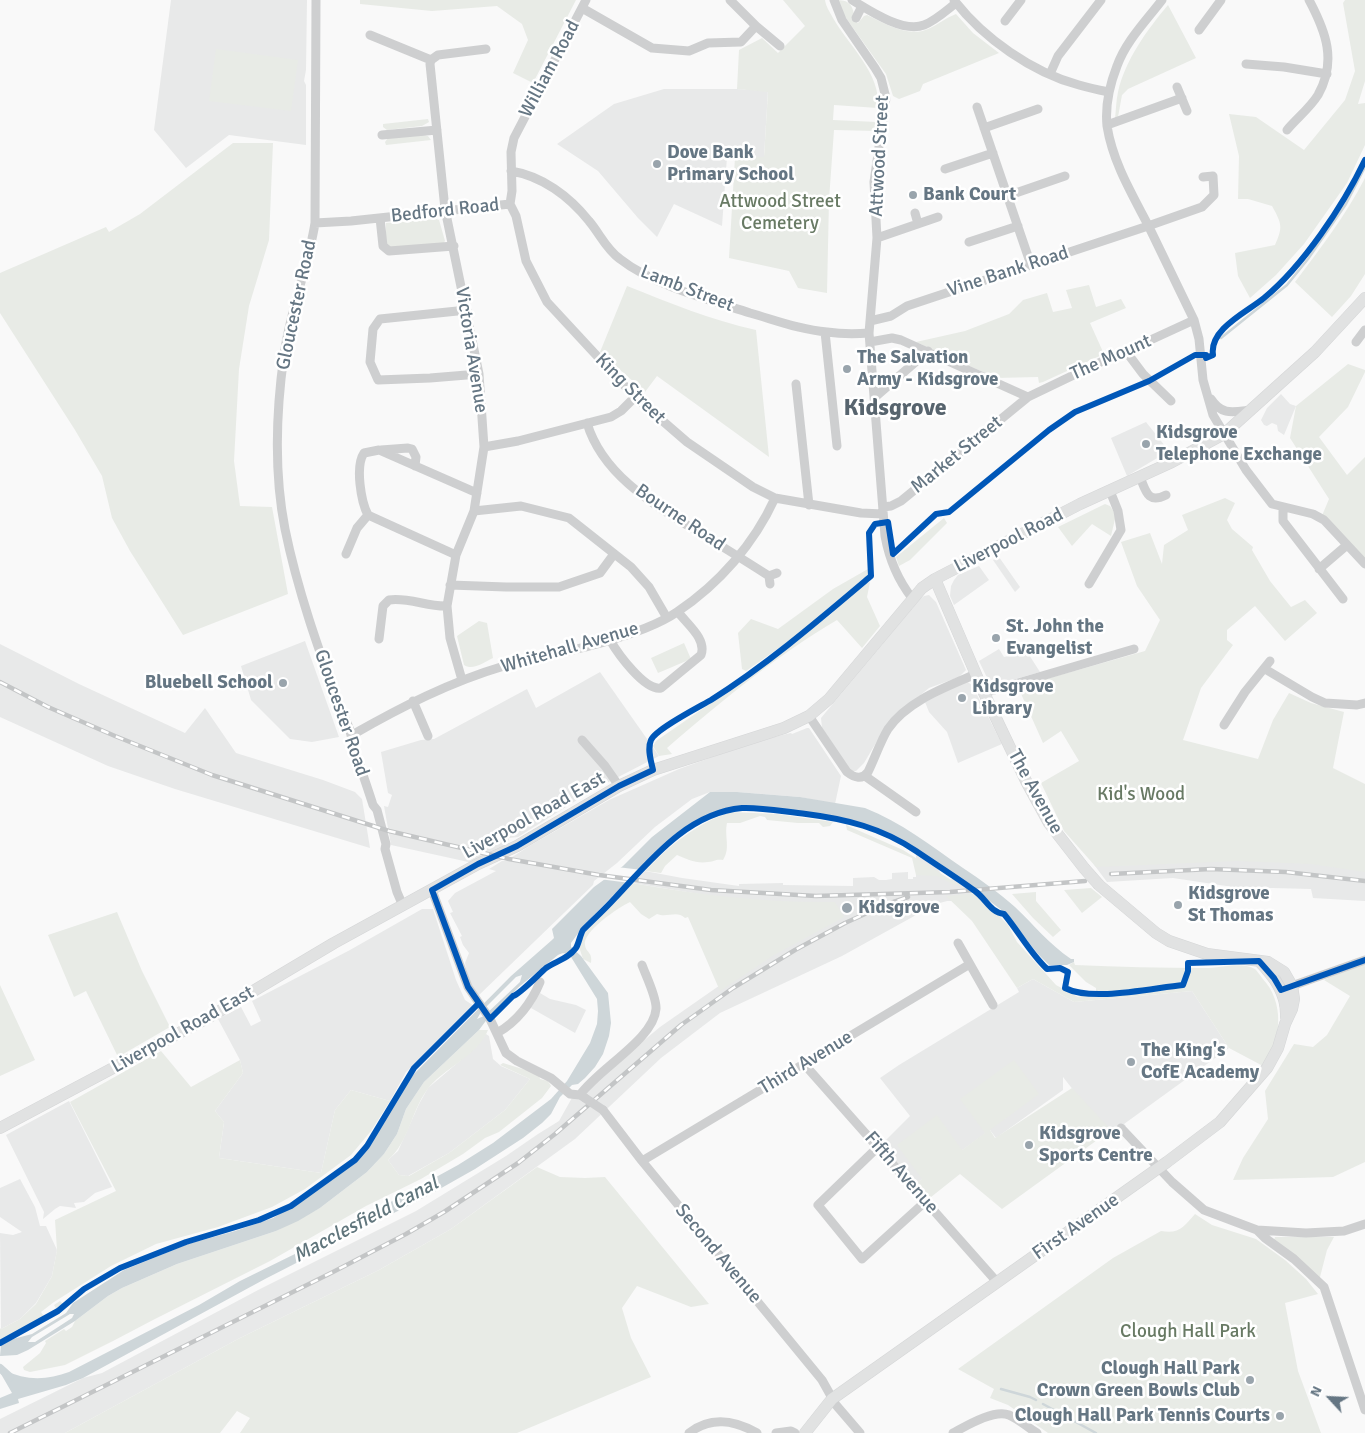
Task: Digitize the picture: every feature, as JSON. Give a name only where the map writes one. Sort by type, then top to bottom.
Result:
[{"type":"main road","name":"Liverpool Road","points":[[653,770],[784,728],[809,716],[829,699],[922,588],[935,579],[1080,504],[1140,477],[1224,434],[1315,352],[1365,298]]},
{"type":"main road","name":"The Avenue","points":[[935,579],[984,693],[1026,781],[1049,823],[1098,885],[1148,927],[1169,941],[1207,954],[1258,961],[1274,978],[1287,988]]},
{"type":"main road","name":"Liverpool Road East","points":[[0,1128],[213,1015],[334,943],[478,864],[517,846],[619,786],[653,770]]},
{"type":"main road","name":"First Avenue","points":[[805,1433],[832,1399],[1159,1168],[1220,1122],[1267,1068],[1278,1048],[1285,1024],[1287,988]]},
{"type":"street","name":"Gloucester Road","points":[[316,0],[315,222],[284,353],[278,416],[279,478],[285,528],[302,600],[342,714],[348,723],[373,805],[377,810],[386,844],[384,849],[403,906]]},
{"type":"street","points":[[730,0],[756,26],[780,46]]},
{"type":"street","name":"Attwood Street","points":[[834,0],[838,12],[875,68],[884,90],[885,105],[874,182],[877,238],[870,338],[885,536],[889,554],[906,591],[912,598]]},
{"type":"street","points":[[852,0],[894,22],[905,26],[919,27],[927,25],[955,1],[979,27],[1020,58],[1050,74],[1079,85],[1109,92]]},
{"type":"street","points":[[1005,21],[1021,0]]},
{"type":"street","points":[[1050,74],[1058,56],[1101,0]]},
{"type":"street","points":[[1162,0],[1132,39],[1117,65],[1109,92],[1107,125],[1114,155],[1125,182],[1194,320],[1199,339],[1203,380],[1213,415],[1246,470],[1272,504],[1314,514],[1324,520],[1365,564]]},
{"type":"street","points":[[1199,30],[1221,0]]},
{"type":"street","points":[[1286,130],[1317,96],[1327,74],[1328,46],[1309,0]]},
{"type":"street","points":[[584,4],[652,48],[689,51],[708,43],[741,42],[756,26]]},
{"type":"street","name":"William Road","points":[[514,138],[584,4]]},
{"type":"street","points":[[856,18],[862,6]]},
{"type":"street","points":[[370,35],[431,60],[438,55],[486,49]]},
{"type":"street","name":"Victoria Avenue","points":[[431,60],[430,67],[445,210],[454,246],[479,374],[484,447],[474,511],[456,555],[447,606],[450,638],[462,680]]},
{"type":"street","points":[[1246,64],[1284,67],[1327,74]]},
{"type":"street","points":[[1177,87],[1187,111]]},
{"type":"street","points":[[1107,125],[1182,98]]},
{"type":"street","points":[[977,107],[1032,265]]},
{"type":"street","points":[[984,128],[1038,109]]},
{"type":"street","points":[[382,135],[437,130]]},
{"type":"street","name":"King Street","points":[[514,138],[511,152],[512,191],[510,204],[516,216],[526,261],[548,302],[635,397],[687,442],[753,487],[775,498],[861,513],[883,511]]},
{"type":"street","points":[[945,169],[992,153]]},
{"type":"street","name":"Lamb Street","points":[[511,171],[527,173],[569,199],[590,222],[608,248],[642,274],[706,299],[784,323],[826,332],[901,340],[1028,397]]},
{"type":"street","points":[[1007,196],[1065,176]]},
{"type":"street","name":"Vine Bank Road","points":[[870,321],[891,316],[907,306],[1202,207],[1214,195],[1213,176],[1203,177]]},
{"type":"street","name":"Bedford Road","points":[[315,222],[380,218],[510,204]]},
{"type":"street","points":[[915,213],[918,224]]},
{"type":"street","points":[[877,238],[938,217]]},
{"type":"street","name":"Bedford Road","points":[[380,218],[383,246],[389,251],[454,246]]},
{"type":"street","points":[[968,242],[1018,226]]},
{"type":"street","points":[[467,310],[380,319],[373,329],[370,362],[378,380],[479,374]]},
{"type":"street","name":"The Mount","points":[[1028,397],[1107,359],[1128,354],[1144,343],[1194,320]]},
{"type":"street","points":[[1356,342],[1365,330]]},
{"type":"street","points":[[826,332],[826,353],[837,446]]},
{"type":"street","points":[[874,398],[928,351]]},
{"type":"street","points":[[1128,354],[1143,374],[1171,401]]},
{"type":"street","points":[[796,384],[809,505]]},
{"type":"street","points":[[1206,392],[1216,406],[1223,411],[1252,410]]},
{"type":"street","points":[[484,447],[518,441],[616,414],[635,397]]},
{"type":"street","name":"Market Street","points":[[883,511],[901,501],[1028,397]]},
{"type":"street","name":"Bourne Road","points":[[587,423],[590,435],[597,448],[609,464],[629,484],[661,510],[772,578]]},
{"type":"street","points":[[415,466],[416,457],[412,449],[379,450],[364,453],[360,459],[360,487],[364,507],[368,515],[456,555]]},
{"type":"street","points":[[379,450],[477,492]]},
{"type":"street","points":[[1140,477],[1147,494],[1151,498],[1158,499],[1166,494]]},
{"type":"street","points":[[1089,584],[1121,530],[1118,511],[1110,491]]},
{"type":"street","name":"Whitehall Avenue","points":[[352,735],[413,701],[462,680],[505,666],[610,640],[678,612],[724,574],[768,513],[775,498]]},
{"type":"street","points":[[474,511],[522,506],[569,518],[631,567],[649,587],[667,618]]},
{"type":"street","points":[[1283,507],[1283,521],[1343,598]]},
{"type":"street","points":[[346,554],[357,528],[368,515]]},
{"type":"street","points":[[1319,569],[1347,545]]},
{"type":"street","points":[[450,585],[559,586],[600,572],[614,554]]},
{"type":"street","points":[[379,639],[383,606],[389,600],[397,599],[434,607],[447,606]]},
{"type":"street","points":[[610,640],[616,651],[648,686],[656,689],[662,688],[701,655],[703,650],[700,640],[678,612]]},
{"type":"street","points":[[984,693],[1134,649]]},
{"type":"street","points":[[1224,725],[1245,692],[1270,661]]},
{"type":"street","points":[[1265,669],[1325,703],[1357,706],[1365,703]]},
{"type":"street","points":[[809,716],[847,772],[860,778],[865,776],[887,731],[900,717],[927,696],[976,674]]},
{"type":"street","points":[[413,701],[428,736]]},
{"type":"street","points":[[582,740],[605,766],[619,786]]},
{"type":"street","points":[[865,776],[916,812]]},
{"type":"street","name":"Second Avenue","points":[[432,890],[468,987],[490,1019],[506,1053],[603,1110],[642,1162],[822,1380],[832,1399],[860,1433]]},
{"type":"street","points":[[958,943],[993,1005]]},
{"type":"street","points":[[1287,988],[1365,960]]},
{"type":"street","name":"Third Avenue","points":[[642,1162],[970,964]]},
{"type":"street","points":[[578,1096],[591,1081],[645,1035],[654,1020],[656,1008],[642,965]]},
{"type":"street","points":[[497,1033],[510,1024],[526,1007],[535,996],[540,982]]},
{"type":"street","name":"Fifth Avenue","points":[[804,1064],[997,1282]]},
{"type":"street","points":[[1121,1128],[1192,1202],[1204,1210],[1257,1230],[1306,1233],[1344,1231],[1365,1224]]},
{"type":"street","points":[[878,1147],[818,1205],[862,1259],[926,1201]]},
{"type":"street","points":[[1257,1230],[1265,1238],[1294,1258],[1324,1287],[1365,1410]]},
{"type":"street","points":[[953,1433],[987,1416],[999,1414],[1009,1415],[1036,1433]]},
{"type":"street","points":[[689,1433],[697,1427],[710,1422],[720,1421],[734,1423],[757,1433]]},
{"type":"street","points":[[776,1433],[795,1433]]},
{"type":"shaded area","points":[[171,0],[307,0],[306,70],[304,81],[306,85],[306,145],[229,135],[186,168],[154,130]]},
{"type":"shaded area","name":"Dove Bank Primary School","points":[[664,89],[768,91],[764,157],[727,157],[722,226],[674,204],[657,237],[638,218],[598,171],[557,144],[614,104]]},
{"type":"shaded area","points":[[1281,394],[1290,404],[1296,406],[1284,435],[1278,431],[1277,425],[1272,423],[1267,426],[1261,420],[1267,408]]},
{"type":"shaded area","points":[[1146,422],[1169,451],[1127,476],[1111,438]]},
{"type":"shaded area","points":[[999,557],[1020,587],[1015,592],[993,560]]},
{"type":"shaded area","points":[[979,566],[989,580],[954,605],[950,596],[954,580],[958,575]]},
{"type":"shaded area","points":[[929,595],[936,602],[966,670],[959,677],[929,688],[900,712],[886,726],[864,763],[856,771],[851,771],[822,728],[821,718],[920,599]]},
{"type":"shaded area","name":"Bluebell School","points":[[305,641],[339,737],[312,742],[290,739],[251,700],[241,666]]},
{"type":"shaded area","points":[[0,644],[79,684],[185,733],[205,708],[236,753],[355,792],[362,799],[370,848],[175,789],[108,766],[0,717]]},
{"type":"shaded area","points":[[1024,647],[1040,672],[991,686],[979,661],[999,649],[1004,657]]},
{"type":"shaded area","points":[[600,672],[659,756],[593,790],[518,837],[509,838],[508,843],[503,848],[473,863],[391,845],[384,806],[388,807],[392,795],[388,793],[381,752],[421,740],[434,739],[527,689],[536,708]]},
{"type":"shaded area","points":[[966,681],[972,685],[1002,744],[958,763],[947,732],[929,712],[925,702]]},
{"type":"shaded area","points":[[809,728],[841,776],[835,804],[800,797],[737,792],[710,792],[692,799],[655,827],[617,863],[594,881],[593,885],[478,996],[469,985],[465,963],[469,953],[463,945],[460,937],[462,936],[450,913],[453,912],[448,901],[455,893],[496,871],[489,869],[502,861],[506,861],[609,800],[679,769],[749,744],[792,734]]},
{"type":"shaded area","points":[[1365,847],[1365,901],[1313,898],[1311,889],[1233,887],[1173,878],[1107,882],[1092,862],[1197,852]]},
{"type":"shaded area","points":[[916,855],[938,869],[949,880],[953,879],[974,893],[966,901],[947,901],[936,904],[842,956],[720,1013],[661,1058],[575,1139],[451,1229],[379,1270],[238,1339],[65,1433],[0,1433],[0,1419],[83,1378],[102,1373],[260,1289],[416,1211],[506,1156],[559,1121],[573,1096],[582,1100],[606,1072],[660,1027],[756,960],[699,894],[632,883],[645,871],[739,886],[739,884],[783,883],[783,885],[853,886],[853,878],[874,877],[879,880],[886,880],[892,879],[892,873],[908,872],[908,879],[913,879],[913,877],[916,877]]},
{"type":"shaded area","points":[[422,909],[433,909],[456,980],[465,1000],[474,1006],[406,1072],[390,1101],[351,1090],[335,1110],[321,1173],[219,1158],[224,1122],[215,1111],[243,1073],[240,1060],[218,1019],[241,1007],[251,1026],[261,1021],[252,1001],[350,950]]},
{"type":"shaded area","points":[[1033,979],[1074,1002],[1192,991],[1229,1048],[1124,1124],[1126,1126],[1111,1130],[1093,1115],[1063,1077],[1063,1090],[996,1138],[990,1130],[913,1186],[883,1153],[883,1143],[910,1116],[880,1078],[1019,992],[1017,988]]},
{"type":"shaded area","points":[[540,993],[550,999],[576,1005],[586,1010],[575,1033],[531,1008]]},
{"type":"shaded area","points":[[486,1034],[489,1036],[493,1059],[501,1066],[530,1079],[505,1110],[449,1153],[408,1176],[399,1175],[388,1160],[398,1151],[428,1088],[475,1048]]},
{"type":"shaded area","points":[[69,1101],[112,1187],[95,1193],[84,1202],[74,1203],[76,1208],[60,1206],[43,1219],[44,1212],[6,1135]]},
{"type":"shaded area","points":[[20,1179],[35,1207],[40,1226],[46,1226],[57,1250],[52,1276],[36,1303],[20,1319],[1,1329],[0,1233],[13,1235],[22,1232],[0,1217],[0,1188]]},
{"type":"green space","points":[[360,0],[576,0],[533,83],[513,73],[528,40],[522,24],[497,6],[432,11],[360,4]]},
{"type":"green space","name":"Attwood Street Cemetery","points":[[783,0],[825,0],[833,18],[863,60],[878,95],[878,108],[834,105],[833,120],[877,122],[876,131],[834,130],[829,200],[827,293],[798,288],[789,271],[729,258],[735,157],[764,157],[768,92],[737,89],[739,50],[762,38],[778,53],[805,26]]},
{"type":"green space","points":[[837,0],[844,1],[852,7],[854,14],[851,19],[858,23],[867,15],[888,25],[912,32],[928,29],[956,14],[973,33],[999,53],[923,84],[920,91],[899,99],[893,96],[886,74],[843,14]]},
{"type":"green space","points":[[1345,0],[1365,0],[1365,81],[1358,104],[1365,103],[1365,145],[1347,183],[1304,244],[1276,275],[1250,298],[1238,276],[1235,253],[1275,245],[1280,225],[1272,206],[1248,199],[1238,199],[1239,156],[1229,114],[1256,117],[1304,150],[1345,100],[1355,71],[1343,3]]},
{"type":"green space","points":[[1168,5],[1196,58],[1128,89],[1122,95],[1118,117],[1115,119],[1116,102],[1121,80],[1131,57]]},
{"type":"green space","points":[[216,49],[298,60],[291,111],[209,101]]},
{"type":"green space","points":[[428,119],[429,122],[422,126],[387,130],[383,127],[383,124]]},
{"type":"green space","points":[[428,136],[431,140],[386,145],[385,142],[388,138]]},
{"type":"green space","points":[[233,143],[273,143],[269,240],[249,306],[239,369],[234,461],[240,506],[272,507],[288,594],[183,635],[130,551],[112,518],[102,476],[75,430],[0,313],[0,273],[106,227],[109,232],[140,214]]},
{"type":"green space","points":[[1365,178],[1365,274],[1351,296],[1332,317],[1295,282],[1341,218]]},
{"type":"green space","points":[[439,220],[445,241],[443,244],[393,249],[386,244],[386,223]]},
{"type":"green space","points":[[1089,285],[1096,307],[1121,299],[1126,308],[1090,323],[1104,354],[1043,382],[1039,383],[1038,377],[996,378],[916,342],[965,331],[1009,314],[1023,300],[1047,293],[1053,312],[1072,308],[1066,290]]},
{"type":"green space","points":[[627,286],[707,316],[756,330],[769,457],[657,376],[645,392],[600,352]]},
{"type":"green space","points":[[1348,364],[1365,370],[1365,372],[1348,407],[1319,437],[1347,475],[1365,457],[1365,564],[1321,518],[1329,499],[1290,438],[1296,406]]},
{"type":"green space","name":"Kid's Wood","points":[[1225,498],[1235,503],[1227,520],[1232,529],[1253,547],[1252,550],[1270,581],[1291,607],[1305,600],[1317,613],[1285,641],[1255,606],[1227,630],[1227,640],[1233,645],[1201,688],[1183,740],[1258,759],[1273,720],[1289,693],[1311,703],[1344,712],[1333,768],[1365,784],[1365,872],[1311,864],[1237,861],[1096,867],[1064,831],[1041,783],[1079,761],[1061,731],[1043,743],[1018,687],[1145,651],[1160,620],[1137,586],[1121,542],[1150,533],[1162,564],[1164,545],[1188,530],[1182,515]]},
{"type":"green space","points":[[1105,504],[1110,506],[1116,515],[1111,536],[1092,524],[1072,546],[1058,527]]},
{"type":"green space","points":[[944,518],[947,523],[910,560],[899,566],[896,557]]},
{"type":"green space","points":[[868,569],[869,574],[796,636],[746,671],[742,669],[738,633],[751,619],[778,629],[833,589]]},
{"type":"green space","points":[[870,582],[867,597],[880,626],[862,648],[837,620],[792,648],[728,697],[667,748],[672,754],[659,756],[653,746],[656,741],[750,676],[830,615],[864,584]]},
{"type":"green space","points":[[479,621],[487,623],[493,658],[478,665],[467,667],[464,665],[457,636]]},
{"type":"green space","points":[[684,643],[691,659],[658,673],[651,658]]},
{"type":"green space","points":[[731,812],[777,814],[833,822],[830,826],[823,827],[819,823],[767,820],[765,817],[760,816],[740,823],[727,823],[727,851],[723,860],[700,862],[677,855],[665,866],[661,873],[645,871],[664,852],[695,829]]},
{"type":"green space","points":[[846,825],[903,850],[956,883],[964,884],[954,885],[937,876],[916,875],[912,858],[847,830]]},
{"type":"green space","points":[[632,883],[733,897],[835,902],[844,917],[774,955],[720,991],[688,917],[685,918],[675,914],[657,914],[649,919],[641,914],[630,902],[610,914],[589,934],[585,945],[591,957],[591,963],[583,959],[579,947],[583,932]]},
{"type":"green space","points":[[1091,888],[1102,897],[1082,913],[1064,890]]},
{"type":"green space","points":[[1036,892],[1036,901],[1061,930],[1053,937],[1012,894]]},
{"type":"green space","points":[[977,893],[1008,925],[1017,942],[1056,985],[1078,997],[1096,992],[1096,988],[1086,982],[1069,965],[1074,962],[1075,965],[1156,968],[1205,968],[1243,965],[1255,969],[1275,998],[1277,1010],[1277,1033],[1269,1056],[1263,1066],[1229,1048],[1192,991],[1074,1002],[1033,979],[1017,988],[972,921],[946,896]]},
{"type":"green space","points":[[117,912],[142,971],[170,1027],[118,1057],[86,991],[74,997],[48,935]]},
{"type":"green space","points":[[1365,961],[1365,1162],[1333,1177],[1233,1180],[1243,1158],[1268,1119],[1265,1091],[1294,1044],[1313,1047],[1327,1035],[1350,996],[1324,980]]},
{"type":"green space","points":[[0,985],[35,1060],[0,1076]]},
{"type":"green space","points":[[479,1030],[488,1030],[476,1048],[442,1075],[427,1090],[401,1145],[388,1160],[399,1175],[409,1176],[449,1153],[505,1110],[530,1079],[500,1065],[503,1063],[539,1074],[540,1079],[548,1081],[551,1086],[542,1098],[499,1132],[485,1138],[463,1154],[421,1179],[366,1206],[270,1261],[113,1341],[65,1365],[30,1372],[24,1370],[23,1367],[40,1353],[46,1343],[45,1341],[64,1329],[66,1331],[72,1327],[75,1321],[122,1288],[177,1264],[276,1231],[320,1208],[367,1172],[384,1154],[397,1134],[406,1109],[424,1082]]},
{"type":"green space","points":[[161,1051],[191,1087],[240,1060],[243,1073],[215,1111],[224,1122],[219,1158],[321,1173],[335,1110],[351,1090],[390,1101],[371,1131],[351,1155],[305,1189],[272,1207],[218,1227],[156,1244],[111,1266],[41,1312],[45,1318],[57,1310],[54,1305],[60,1301],[64,1305],[57,1311],[41,1321],[0,1342],[0,1328],[20,1319],[36,1304],[52,1276],[57,1250],[55,1220],[116,1191],[70,1102]]},
{"type":"green space","points":[[1014,1060],[1039,1094],[990,1130],[995,1138],[1072,1088],[1111,1130],[1002,1209],[960,1174],[926,1201],[913,1186],[922,1179],[897,1145],[937,1115],[962,1150],[985,1133],[960,1099]]},
{"type":"green space","points":[[537,1167],[560,1177],[605,1177],[709,1304],[691,1307],[637,1286],[622,1308],[631,1338],[651,1377],[517,1433],[240,1433],[250,1418],[237,1411],[220,1433],[65,1433],[238,1339],[379,1270],[451,1229]]},
{"type":"green space","name":"Clough Hall Park","points":[[1195,1214],[1212,1225],[1256,1239],[1285,1260],[1306,1279],[1318,1294],[1285,1303],[1298,1371],[1321,1433],[1048,1433],[1008,1405],[990,1398],[994,1389],[958,1369],[1113,1258],[1161,1231],[1167,1232],[1181,1228]]},
{"type":"green space","points":[[1275,1237],[1334,1237],[1327,1250],[1320,1277],[1317,1277],[1274,1240]]},
{"type":"water","points":[[710,792],[800,797],[865,808],[903,827],[989,886],[1015,907],[1056,947],[1071,959],[1074,959],[1074,962],[1067,965],[1049,965],[1004,912],[900,840],[884,832],[845,818],[763,807],[735,807],[691,823],[673,836],[644,864],[584,925],[571,943],[571,947],[581,956],[608,993],[611,1023],[609,1036],[603,1054],[595,1067],[578,1084],[572,1085],[560,1097],[551,1114],[542,1123],[523,1138],[475,1169],[429,1195],[265,1279],[83,1378],[18,1399],[19,1403],[0,1409],[0,1398],[12,1393],[1,1374],[2,1371],[5,1370],[29,1378],[53,1377],[69,1372],[199,1305],[240,1281],[303,1250],[458,1165],[493,1143],[551,1099],[567,1081],[590,1043],[597,1024],[597,999],[571,957],[565,953],[558,955],[520,986],[491,1014],[479,1030],[424,1082],[406,1109],[397,1134],[384,1154],[367,1172],[320,1208],[276,1231],[177,1264],[122,1288],[75,1321],[28,1350],[17,1355],[0,1356],[1,1345],[13,1339],[32,1334],[66,1313],[73,1303],[124,1270],[188,1244],[273,1218],[305,1199],[349,1166],[369,1148],[411,1077],[511,976],[554,938],[552,929],[594,887],[623,866],[652,837]],"holes":[[[522,975],[520,982],[484,1016],[477,1019],[481,1012],[516,977]],[[70,1314],[74,1314],[72,1318],[35,1342],[28,1342],[32,1337]]]},
{"type":"pier","points":[[617,867],[642,870],[630,883],[599,879]]},
{"type":"waterway","points":[[1221,338],[1287,285],[1308,259],[1346,204],[1365,167]]},
{"type":"waterway","name":"Macclesfield Canal","points":[[0,1368],[10,1377]]},
{"type":"waterway","points":[[1001,1389],[1036,1400]]},
{"type":"waterway","points":[[1043,1404],[1096,1433]]},
{"type":"railway","points":[[0,682],[48,707],[212,775],[389,831],[509,859],[599,875],[711,890],[816,896],[950,892],[1085,881]]},
{"type":"railway","points":[[1111,874],[1211,869],[1286,872],[1365,881]]},
{"type":"railway","points":[[10,1433],[333,1272],[444,1212],[518,1163],[555,1134],[681,1025],[733,988],[795,950],[845,923],[908,897]]},
{"type":"cycle path","points":[[1365,160],[1334,215],[1307,252],[1279,285],[1223,329],[1213,346],[1213,355],[1206,358],[1206,355],[1195,355],[1149,381],[1075,412],[1049,430],[949,512],[936,514],[893,554],[888,522],[875,524],[869,533],[871,576],[753,672],[711,700],[669,724],[655,735],[649,747],[653,770],[619,786],[517,846],[478,864],[432,890],[468,987],[490,1019],[513,996],[546,968],[573,952],[583,930],[671,841],[704,819],[722,812],[742,808],[757,808],[821,816],[849,822],[890,836],[903,843],[975,891],[995,911],[1004,914],[1047,969],[1060,968],[1068,972],[1065,988],[1077,992],[1090,994],[1122,993],[1183,985],[1188,971],[1188,963],[1259,961],[1274,978],[1281,990],[1365,960]]},
{"type":"cycle path","points":[[0,1343],[58,1311],[84,1289],[120,1268],[186,1242],[259,1220],[291,1206],[355,1160],[367,1146],[414,1068],[479,1003]]},
{"type":"place","name":"Dove Bank Primary School","points":[[657,164]]},
{"type":"place","name":"Bank Court","points":[[913,195]]},
{"type":"place","name":"The Salvation Army - Kidsgrove","points":[[847,369]]},
{"type":"place","name":"Kidsgrove Telephone Exchange","points":[[1146,444]]},
{"type":"place","name":"St. John the Evangelist","points":[[996,638]]},
{"type":"place","name":"Bluebell School","points":[[283,683]]},
{"type":"place","name":"Kidsgrove Library","points":[[962,698]]},
{"type":"place","name":"Kidsgrove St Thomas","points":[[1178,905]]},
{"type":"place","name":"Kidsgrove","points":[[847,908]]},
{"type":"place","name":"The King's CofE Academy","points":[[1131,1062]]},
{"type":"place","name":"Kidsgrove Sports Centre","points":[[1029,1145]]},
{"type":"place","name":"Clough Hall Park Crown Green Bowls Club","points":[[1250,1380]]},
{"type":"place","name":"Clough Hall Park Tennis Courts","points":[[1280,1416]]},
{"type":"district","name":"Kidsgrove","points":[[895,409]]}]
